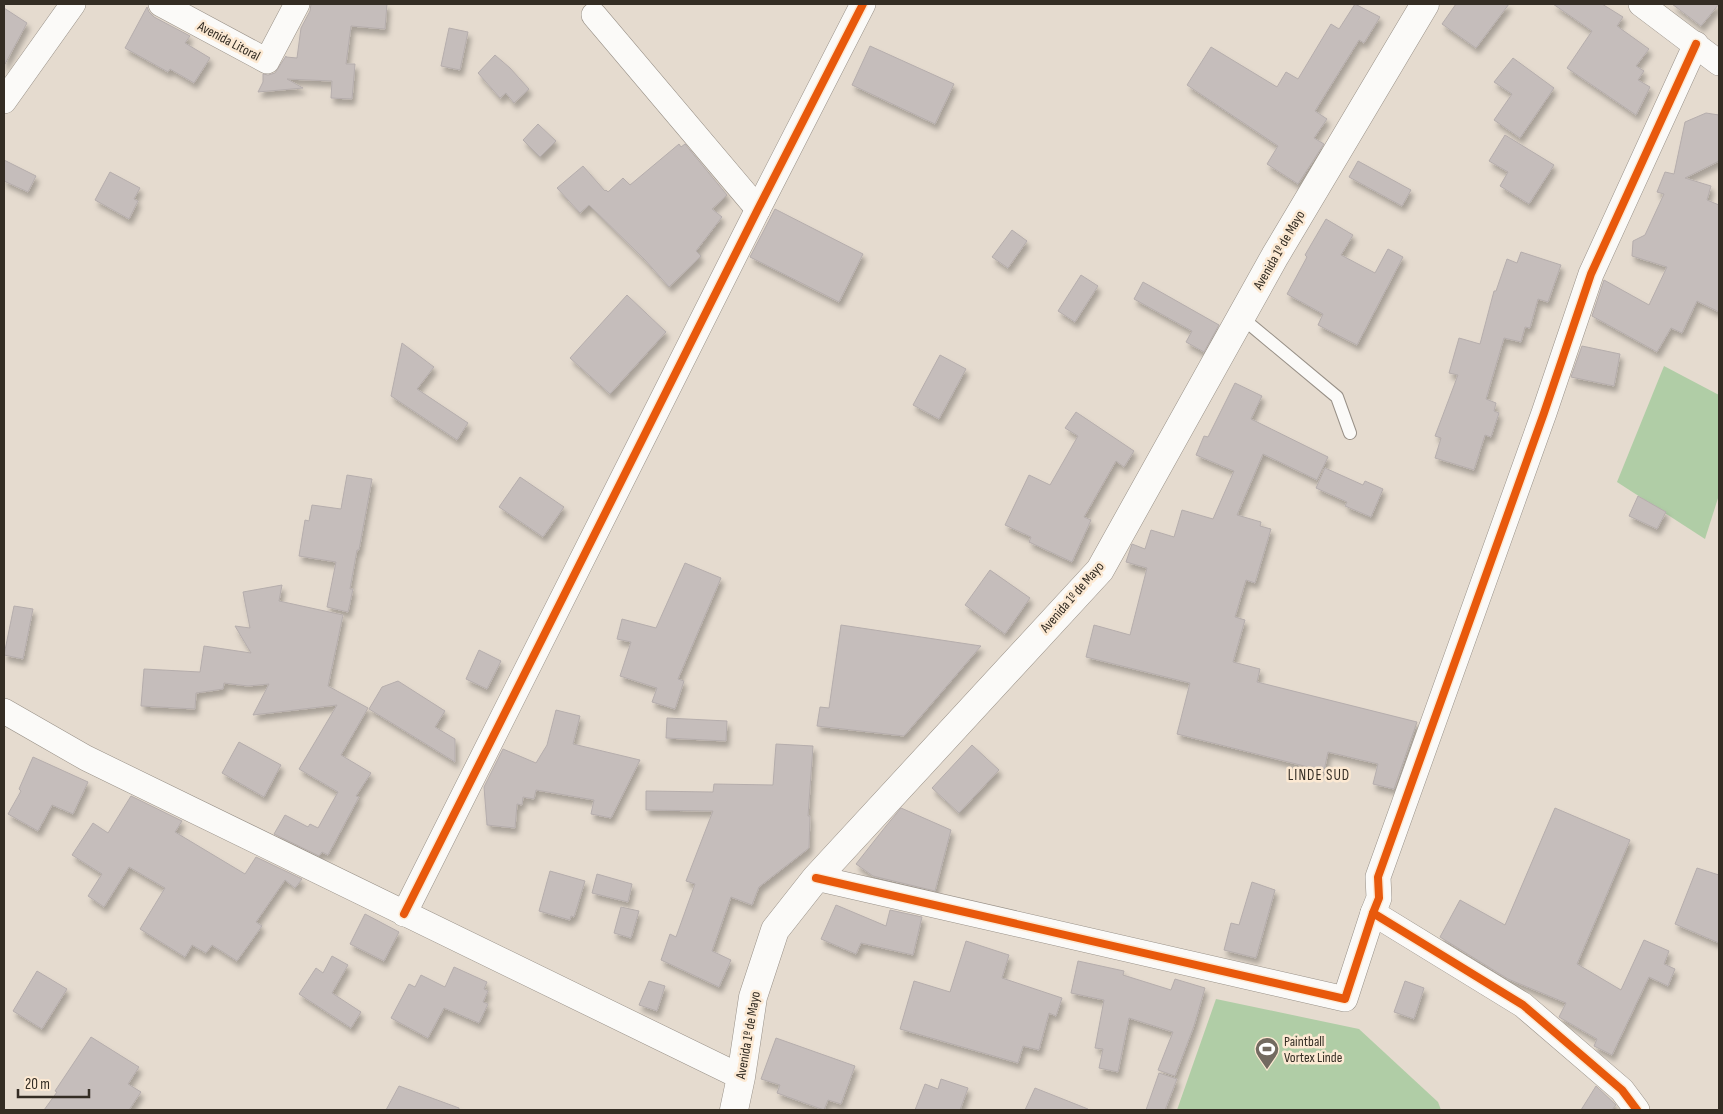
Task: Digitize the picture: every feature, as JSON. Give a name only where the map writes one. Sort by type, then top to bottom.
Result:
[{"type":"main road","name":"Avenida 1º de Mayo","points":[[734,1110],[753,997],[775,930],[816,878],[1100,570],[1275,256],[1425,4]]},
{"type":"street","points":[[4,101],[73,4]]},
{"type":"street","name":"Avenida Litoral","points":[[161,4],[267,61],[297,4]]},
{"type":"street","points":[[404,914],[863,4]]},
{"type":"street","points":[[1641,4],[1719,63]]},
{"type":"street","points":[[594,15],[758,209]]},
{"type":"street","points":[[816,878],[1345,999],[1379,898],[1378,877],[1544,413],[1591,274],[1696,44]]},
{"type":"street","points":[[4,711],[86,758],[741,1077]]},
{"type":"street","points":[[1373,913],[1523,1004],[1622,1090],[1637,1110]]},
{"type":"lane","points":[[1241,317],[1337,397],[1350,432]]},
{"type":"green space","points":[[1664,366],[1719,395],[1719,495],[1705,539],[1617,482]]},
{"type":"green space","name":"Paintball Vortex Linde","points":[[1216,999],[1359,1029],[1438,1102],[1441,1110],[1177,1110]]},
{"type":"building","points":[[311,4],[387,4],[385,29],[351,26],[346,64],[355,64],[352,99],[331,98],[332,81],[287,79],[303,88],[258,92],[263,82],[263,74],[275,73],[286,56],[297,58],[301,28],[310,11]]},
{"type":"building","points":[[1355,4],[1380,17],[1364,43],[1359,40],[1315,111],[1327,119],[1314,138],[1324,144],[1298,184],[1267,164],[1278,146],[1187,85],[1211,47],[1277,87],[1286,72],[1298,79],[1331,24],[1339,29]]},
{"type":"building","points":[[1456,4],[1509,4],[1476,48],[1442,24]]},
{"type":"building","points":[[1553,4],[1602,4],[1623,17],[1617,26],[1649,49],[1636,66],[1644,71],[1638,80],[1650,87],[1636,115],[1567,68],[1592,31]]},
{"type":"building","points":[[1672,4],[1719,4],[1701,26]]},
{"type":"building","points":[[147,7],[154,17],[190,36],[185,43],[210,58],[194,83],[170,69],[168,72],[125,48]]},
{"type":"building","points":[[4,8],[27,23],[4,66]]},
{"type":"building","points":[[449,28],[468,32],[460,70],[441,66]]},
{"type":"building","points":[[870,46],[954,84],[935,124],[852,85]]},
{"type":"building","points":[[495,55],[529,89],[514,103],[506,93],[500,98],[478,73]]},
{"type":"building","points":[[1513,58],[1554,88],[1520,138],[1494,120],[1512,94],[1494,82]]},
{"type":"building","points":[[1706,113],[1719,115],[1719,161],[1685,178],[1711,186],[1707,200],[1719,205],[1719,312],[1697,301],[1682,333],[1671,328],[1657,352],[1592,316],[1604,280],[1649,305],[1667,267],[1632,256],[1633,241],[1645,235],[1664,194],[1657,192],[1665,172],[1674,174],[1685,122]]},
{"type":"building","points":[[538,124],[556,141],[540,157],[523,140]]},
{"type":"building","points":[[1505,135],[1554,165],[1529,204],[1500,186],[1508,172],[1489,161]]},
{"type":"building","points":[[679,144],[681,147],[685,144],[727,195],[712,209],[722,217],[696,251],[701,256],[669,287],[645,260],[589,205],[580,213],[557,188],[583,166],[605,191],[608,192],[623,178],[630,185]]},
{"type":"building","points":[[4,160],[36,176],[28,192],[4,181]]},
{"type":"building","points":[[1358,161],[1411,190],[1402,206],[1349,177]]},
{"type":"building","points":[[110,172],[140,188],[134,199],[138,201],[129,219],[95,200]]},
{"type":"building","points":[[775,209],[863,254],[839,302],[750,257]]},
{"type":"building","points":[[1326,219],[1353,235],[1341,255],[1375,273],[1388,249],[1403,257],[1357,345],[1318,325],[1323,314],[1287,294],[1307,257],[1305,255]]},
{"type":"building","points":[[1012,230],[1027,241],[1008,268],[992,257]]},
{"type":"building","points":[[1521,252],[1561,265],[1548,302],[1538,299],[1530,328],[1525,327],[1521,342],[1504,338],[1486,399],[1496,403],[1494,411],[1499,413],[1491,437],[1485,435],[1474,470],[1435,458],[1441,438],[1435,436],[1458,375],[1449,373],[1459,338],[1480,344],[1494,291],[1496,291],[1507,259],[1517,263]]},
{"type":"building","points":[[1081,275],[1098,286],[1075,322],[1058,311]]},
{"type":"building","points":[[1143,282],[1219,325],[1204,352],[1186,342],[1192,331],[1134,299]]},
{"type":"building","points":[[627,295],[666,332],[610,394],[570,358]]},
{"type":"building","points":[[402,343],[434,367],[417,389],[468,423],[457,440],[391,396]]},
{"type":"building","points":[[1582,346],[1620,354],[1614,386],[1571,377]]},
{"type":"building","points":[[940,355],[966,369],[939,419],[913,405]]},
{"type":"building","points":[[1235,383],[1262,396],[1251,419],[1328,457],[1317,480],[1263,454],[1237,515],[1261,522],[1260,526],[1271,529],[1255,583],[1246,580],[1235,617],[1245,620],[1233,662],[1260,669],[1257,682],[1417,722],[1394,789],[1373,784],[1378,764],[1328,752],[1324,771],[1177,734],[1190,683],[1086,657],[1094,625],[1130,635],[1147,568],[1126,562],[1132,544],[1145,549],[1151,530],[1174,537],[1182,510],[1213,519],[1234,471],[1196,455],[1204,436],[1208,437]]},
{"type":"building","points":[[1076,412],[1134,451],[1124,467],[1116,461],[1084,517],[1091,520],[1072,562],[1029,542],[1031,537],[1005,525],[1029,475],[1050,485],[1078,436],[1065,428]]},
{"type":"building","points":[[1325,468],[1363,485],[1365,481],[1383,489],[1371,517],[1345,506],[1347,502],[1316,488]]},
{"type":"building","points":[[347,475],[372,479],[359,550],[357,550],[350,589],[353,589],[348,612],[327,607],[336,562],[299,556],[305,520],[309,521],[312,505],[341,509]]},
{"type":"building","points":[[520,477],[564,507],[543,537],[499,507]]},
{"type":"building","points":[[1638,496],[1666,512],[1657,529],[1629,516]]},
{"type":"building","points":[[685,563],[721,578],[678,679],[684,681],[675,709],[652,702],[657,688],[620,676],[631,642],[617,639],[622,619],[656,628]]},
{"type":"building","points":[[990,570],[1030,598],[1005,634],[965,605]]},
{"type":"building","points":[[282,585],[279,601],[343,615],[328,686],[368,708],[341,755],[371,773],[356,796],[359,797],[328,855],[322,852],[319,856],[274,834],[285,815],[308,827],[310,824],[318,828],[338,792],[299,769],[337,705],[253,715],[269,684],[248,686],[224,683],[223,689],[196,693],[195,709],[141,706],[144,669],[200,672],[204,646],[251,653],[235,626],[250,628],[243,592]]},
{"type":"building","points":[[14,606],[33,609],[23,659],[4,655]]},
{"type":"building","points":[[841,625],[981,646],[904,736],[817,726],[820,707],[829,708]]},
{"type":"building","points":[[479,650],[501,661],[487,689],[466,679]]},
{"type":"building","points":[[398,681],[445,711],[435,727],[455,739],[455,762],[369,709],[382,687]]},
{"type":"building","points":[[556,710],[580,716],[573,744],[640,760],[611,818],[591,814],[594,800],[536,790],[534,799],[523,797],[522,805],[517,804],[515,828],[487,825],[484,787],[503,749],[536,763],[547,745]]},
{"type":"building","points":[[667,718],[727,721],[726,741],[666,738]]},
{"type":"building","points":[[239,742],[281,765],[264,797],[222,773]]},
{"type":"building","points":[[776,744],[813,746],[808,816],[810,816],[809,848],[759,887],[752,905],[731,897],[712,951],[731,960],[719,987],[661,960],[670,934],[676,937],[695,884],[686,881],[713,811],[646,810],[646,791],[713,792],[714,784],[773,785]]},
{"type":"building","points":[[972,745],[999,770],[959,813],[932,788]]},
{"type":"building","points":[[33,757],[88,782],[73,814],[52,805],[38,831],[8,814],[21,791],[19,789]]},
{"type":"building","points":[[131,796],[182,821],[175,832],[245,874],[256,857],[302,879],[295,888],[285,880],[256,922],[262,926],[237,961],[212,945],[206,953],[192,945],[185,957],[140,929],[165,888],[129,867],[104,907],[88,896],[102,874],[72,855],[93,823],[108,833]]},
{"type":"building","points":[[901,808],[951,830],[935,891],[873,876],[856,864]]},
{"type":"building","points":[[1555,808],[1630,840],[1577,964],[1621,990],[1644,940],[1669,951],[1664,964],[1675,969],[1668,986],[1649,977],[1612,1055],[1594,1046],[1597,1039],[1559,1017],[1566,1003],[1508,979],[1440,937],[1460,900],[1505,925]]},
{"type":"building","points":[[1697,868],[1719,875],[1719,943],[1675,924]]},
{"type":"building","points":[[550,871],[585,881],[574,917],[571,916],[570,920],[539,911]]},
{"type":"building","points":[[597,874],[632,884],[628,902],[592,893]]},
{"type":"building","points":[[1252,882],[1275,890],[1256,958],[1224,950],[1231,923],[1239,925]]},
{"type":"building","points":[[836,905],[886,926],[890,910],[922,917],[913,955],[861,943],[856,954],[821,939]]},
{"type":"building","points":[[621,907],[639,911],[631,938],[614,933]]},
{"type":"building","points":[[365,914],[399,932],[384,961],[350,944]]},
{"type":"building","points":[[966,941],[1009,955],[1002,978],[1062,998],[1056,1016],[1049,1013],[1039,1050],[1023,1046],[1018,1063],[900,1029],[914,981],[950,992]]},
{"type":"building","points":[[332,956],[348,965],[332,993],[361,1012],[351,1028],[299,994],[316,968],[323,973]]},
{"type":"building","points":[[1078,961],[1124,971],[1123,975],[1171,990],[1175,979],[1205,988],[1194,1026],[1175,1076],[1158,1070],[1173,1032],[1129,1018],[1118,1072],[1099,1068],[1103,1049],[1095,1048],[1104,1000],[1071,993]]},
{"type":"building","points":[[454,967],[487,982],[484,989],[488,991],[483,1002],[488,1004],[479,1023],[444,1008],[428,1038],[391,1018],[409,984],[415,987],[421,975],[445,987]]},
{"type":"building","points":[[37,971],[67,989],[42,1029],[13,1011]]},
{"type":"building","points":[[649,981],[665,986],[657,1011],[639,1005]]},
{"type":"building","points":[[1405,981],[1424,988],[1414,1019],[1394,1012]]},
{"type":"building","points":[[91,1037],[139,1067],[128,1084],[141,1092],[129,1110],[44,1110],[57,1092],[55,1091]]},
{"type":"building","points":[[776,1038],[855,1066],[841,1104],[828,1100],[824,1110],[777,1093],[780,1085],[761,1079]]},
{"type":"building","points":[[1159,1073],[1177,1079],[1165,1110],[1146,1110]]},
{"type":"building","points":[[941,1079],[968,1088],[960,1110],[915,1110],[925,1084],[938,1089]]},
{"type":"building","points":[[399,1086],[459,1108],[459,1110],[386,1110]]},
{"type":"building","points":[[1596,1086],[1616,1105],[1612,1110],[1581,1110]]},
{"type":"building","points":[[1035,1088],[1088,1109],[1088,1110],[1025,1110]]},
{"type":"cycle path","points":[[404,914],[863,4]]},
{"type":"cycle path","points":[[1373,913],[1379,898],[1378,877],[1544,413],[1591,274],[1696,44]]},
{"type":"cycle path","points":[[816,878],[1345,999],[1373,913],[1523,1005],[1622,1090],[1637,1110]]},
{"type":"place","name":"Paintball Vortex Linde","points":[[1267,1070]]},
{"type":"district","name":"LINDE SUD","points":[[1319,775]]}]
